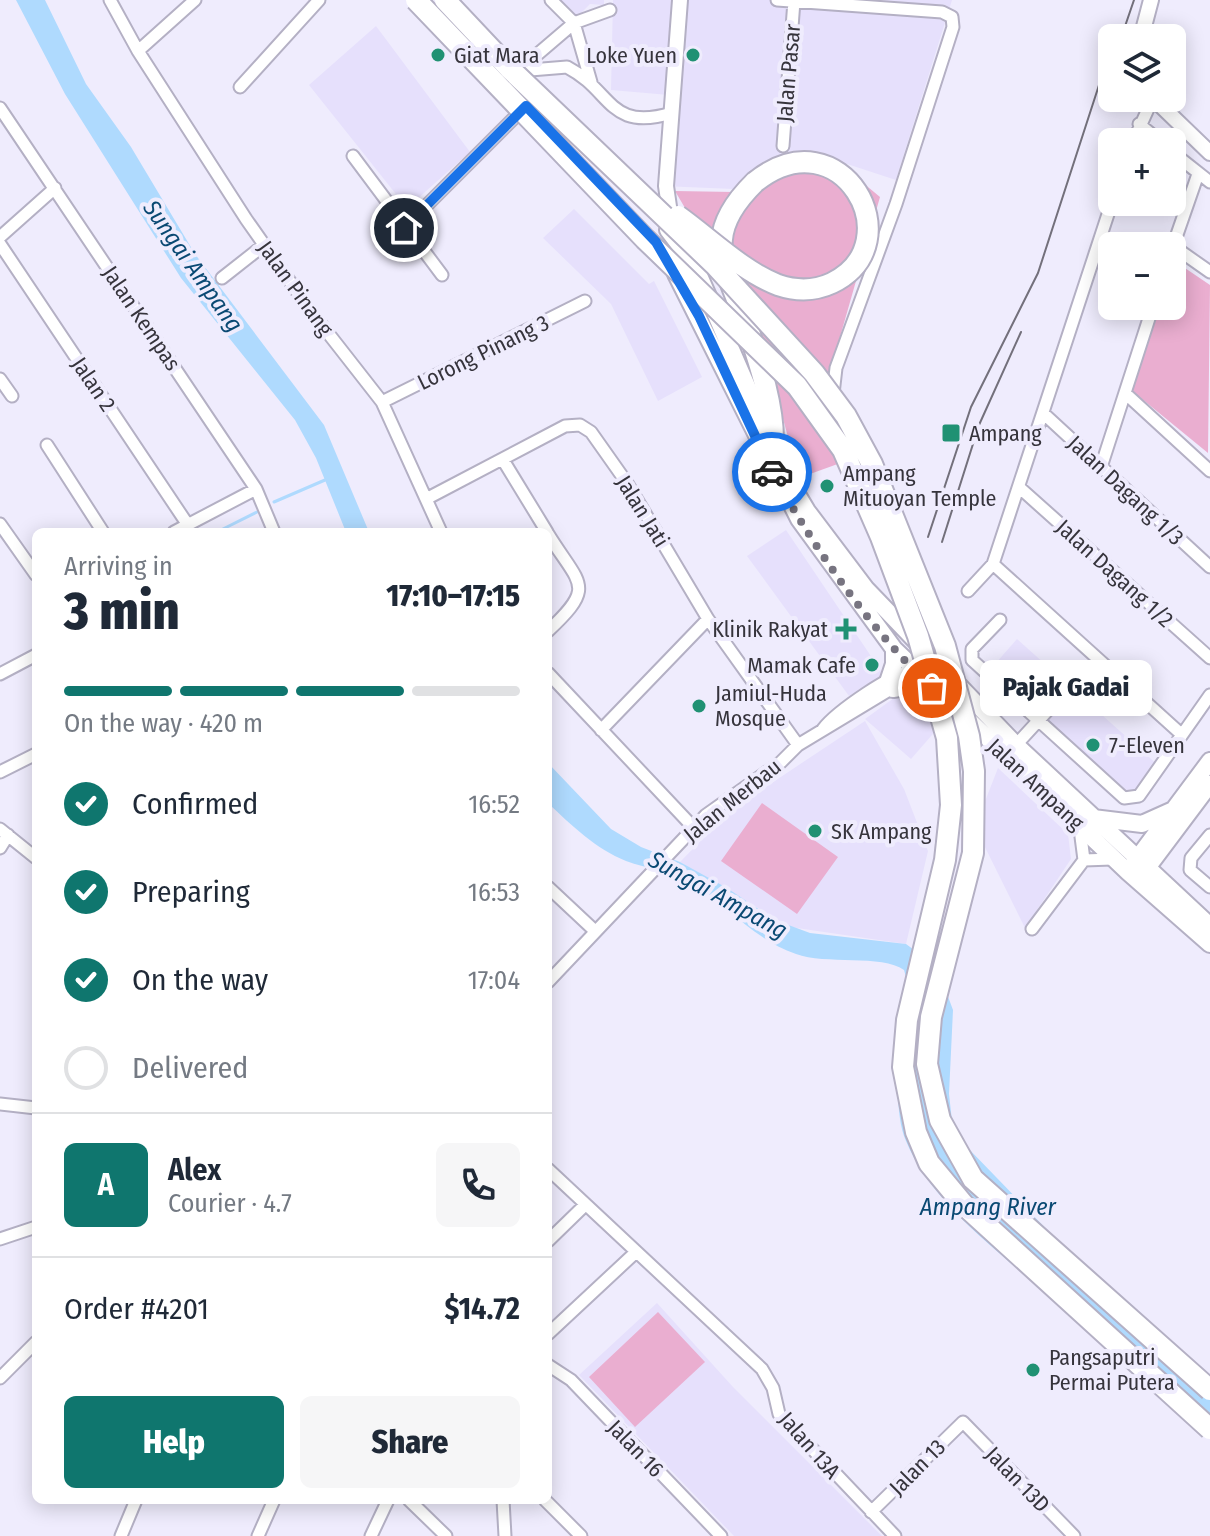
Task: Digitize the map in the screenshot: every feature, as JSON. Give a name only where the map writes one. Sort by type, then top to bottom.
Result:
[{"type":"highway","points":[[416,0],[645,239],[797,386],[843,450],[881,537],[918,636],[947,738],[951,805],[945,860],[907,1020],[903,1067],[916,1132],[929,1163],[963,1204],[1210,1429]]},
{"type":"highway","points":[[445,0],[509,68],[715,265],[814,373],[846,416],[872,464],[945,646],[969,736],[975,801],[973,853],[931,1017],[927,1064],[947,1133],[973,1179],[999,1205],[1210,1390]]},
{"type":"highway","points":[[613,169],[762,277],[779,285],[809,290],[828,285],[851,269],[861,255],[867,226],[859,193],[849,180],[822,164],[806,161],[779,167],[755,182],[725,222],[720,237],[721,261],[747,327],[773,424],[773,444]]},
{"type":"main road","name":"Jalan Ampang","points":[[423,0],[656,242],[699,316],[767,461],[799,519],[894,649],[932,688],[1085,821]]},
{"type":"main road","name":"Jalan Ampang","points":[[456,0],[518,71],[673,235],[694,264],[773,444],[807,511],[866,589],[1085,821],[1210,944]]},
{"type":"main road","points":[[504,83],[518,71]]},
{"type":"main road","points":[[917,644],[920,660],[914,671],[927,671],[956,700],[982,712]]},
{"type":"main road","points":[[894,649],[890,685],[932,688]]},
{"type":"main road","points":[[1133,868],[1210,761]]},
{"type":"main road","points":[[1133,868],[1165,844],[1210,784]]},
{"type":"main road","points":[[1085,821],[1142,824],[1174,809]]},
{"type":"main road","points":[[1165,844],[1163,862],[1167,887]]},
{"type":"main road","name":"Jalan Ampang","points":[[1133,868],[1167,887],[1210,926]]},
{"type":"street","name":"Jalan Pinang","points":[[110,0],[138,51],[264,245],[382,402],[439,528]]},
{"type":"street","points":[[138,51],[195,0]]},
{"type":"street","points":[[240,87],[319,0]]},
{"type":"street","points":[[551,0],[574,23],[593,85]]},
{"type":"street","points":[[673,235],[666,186],[680,0]]},
{"type":"street","points":[[777,0],[942,12],[952,17],[953,27],[896,204],[833,379],[835,401],[880,496]]},
{"type":"street","points":[[1145,24],[1151,0]]},
{"type":"street","name":"Jalan Pasar","points":[[783,146],[794,1]]},
{"type":"street","points":[[518,71],[574,23],[610,10]]},
{"type":"street","points":[[518,71],[567,67],[593,85],[618,111],[633,118],[647,120],[672,113]]},
{"type":"street","points":[[404,228],[526,106]]},
{"type":"street","name":"Jalan Kempas","points":[[0,108],[4,123],[55,188],[256,489],[272,528]]},
{"type":"street","points":[[1138,128],[1145,112]]},
{"type":"street","points":[[1168,112],[1210,153]]},
{"type":"street","points":[[1139,124],[1144,128]]},
{"type":"street","points":[[353,156],[442,275]]},
{"type":"street","points":[[1186,164],[1210,182]]},
{"type":"street","points":[[1178,232],[1198,174]]},
{"type":"street","points":[[0,237],[55,188]]},
{"type":"street","points":[[968,591],[993,564],[1107,216]]},
{"type":"street","name":"Jalan 2","points":[[0,244],[188,525]]},
{"type":"street","points":[[222,278],[264,245]]},
{"type":"street","points":[[1186,256],[1210,272]]},
{"type":"street","name":"Lorong Pinang 3","points":[[382,402],[585,301]]},
{"type":"street","points":[[1101,467],[1148,320]]},
{"type":"street","points":[[0,379],[12,396]]},
{"type":"street","points":[[1125,393],[1210,471]]},
{"type":"street","name":"Jalan Dagang 1/3","points":[[1043,413],[1210,567]]},
{"type":"street","name":"Jalan Jati","points":[[426,499],[565,426],[580,425],[591,432],[627,483],[708,619],[798,745]]},
{"type":"street","points":[[47,445],[100,528]]},
{"type":"street","points":[[503,460],[545,528]]},
{"type":"street","name":"Jalan Dagang 1/2","points":[[1020,488],[1210,658]]},
{"type":"street","points":[[182,528],[256,489]]},
{"type":"street","points":[[0,524],[4,542],[32,571]]},
{"type":"street","points":[[552,540],[580,586],[580,597],[552,627]]},
{"type":"street","points":[[993,564],[1180,733]]},
{"type":"street","points":[[601,730],[708,619]]},
{"type":"street","points":[[1000,620],[969,655],[1124,798],[1139,796],[1164,766],[1180,733],[1210,695]]},
{"type":"street","points":[[0,674],[32,657]]},
{"type":"street","name":"Jalan Merbau","points":[[552,978],[690,830],[781,762],[832,717],[914,671]]},
{"type":"street","points":[[552,677],[690,830]]},
{"type":"street","points":[[1016,745],[1072,684]]},
{"type":"street","points":[[0,772],[32,756]]},
{"type":"street","points":[[1032,929],[1084,860],[1085,821]]},
{"type":"street","points":[[0,848],[4,832],[32,855]]},
{"type":"street","points":[[1210,835],[1191,858],[1190,870],[1210,887]]},
{"type":"street","points":[[1084,860],[1133,868]]},
{"type":"street","points":[[552,891],[595,931]]},
{"type":"street","points":[[1,1107],[32,1108]]},
{"type":"street","name":"Jalan 13A","points":[[552,1173],[762,1369],[773,1388],[779,1414],[895,1536]]},
{"type":"street","points":[[552,1237],[585,1205]]},
{"type":"street","points":[[0,1239],[32,1228]]},
{"type":"street","points":[[552,1330],[636,1252]]},
{"type":"street","points":[[0,1378],[32,1346]]},
{"type":"street","name":"Jalan 16","points":[[552,1368],[571,1380],[721,1536]]},
{"type":"street","name":"Jalan 13","points":[[871,1512],[963,1422]]},
{"type":"street","name":"Jalan 13D","points":[[963,1422],[1074,1536]]},
{"type":"street","points":[[121,1536],[134,1504]]},
{"type":"street","points":[[258,1536],[272,1504]]},
{"type":"street","points":[[371,1536],[386,1504]]},
{"type":"street","points":[[413,1504],[446,1536]]},
{"type":"street","points":[[503,1504],[505,1536]]},
{"type":"street","points":[[549,1504],[581,1536]]},
{"type":"shaded area","points":[[559,0],[604,0],[604,5],[590,4],[576,18]]},
{"type":"shaded area","points":[[613,0],[952,0],[896,180],[841,162],[793,154],[765,161],[734,189],[661,186],[669,95],[611,90]]},
{"type":"shaded area","points":[[376,26],[470,152],[407,208],[309,85]]},
{"type":"shaded area","points":[[771,163],[830,166],[853,176],[880,197],[822,400],[857,457],[799,478],[761,337],[675,191],[734,192]]},
{"type":"shaded area","points":[[574,209],[649,284],[654,281],[702,377],[658,401],[611,304],[543,238]]},
{"type":"shaded area","points":[[1186,269],[1210,285],[1208,453],[1131,390],[1156,320],[1186,320]]},
{"type":"shaded area","points":[[786,530],[883,674],[849,696],[747,556]]},
{"type":"shaded area","points":[[1017,639],[1159,766],[1137,793],[1125,794],[988,672]]},
{"type":"shaded area","points":[[894,698],[910,701],[939,727],[911,759],[865,719]]},
{"type":"shaded area","name":"SK Ampang","points":[[865,721],[904,789],[928,851],[906,944],[790,927],[680,862],[731,810]]},
{"type":"shaded area","points":[[998,768],[1068,834],[1071,859],[1025,928],[975,827]]},
{"type":"shaded area","points":[[762,803],[838,857],[797,914],[721,861]]},
{"type":"shaded area","points":[[657,1303],[733,1387],[882,1536],[734,1536],[579,1375]]},
{"type":"shaded area","points":[[658,1312],[705,1362],[635,1427],[589,1377]]},
{"type":"water","name":"Sungai Ampang","points":[[16,0],[45,0],[86,84],[131,147],[195,254],[324,425],[367,528],[344,528],[316,458],[295,420],[181,278],[65,94]]},
{"type":"water","name":"Ampang River","points":[[552,767],[611,829],[641,847],[680,862],[727,888],[775,920],[810,933],[906,944],[937,967],[953,1010],[949,1094],[952,1121],[965,1145],[1210,1398],[1210,1438],[981,1237],[930,1183],[906,1141],[901,1125],[899,1064],[908,984],[904,970],[882,962],[808,957],[781,948],[683,878],[626,861],[604,850],[552,807]]},
{"type":"waterway","points":[[274,502],[325,480]]},
{"type":"waterway","points":[[225,528],[257,512]]},
{"type":"tram line","points":[[1126,24],[1134,0]]},
{"type":"tram line","points":[[928,537],[971,407],[1038,273],[1098,88]]},
{"type":"tram line","points":[[942,542],[979,425],[1021,332]]},
{"type":"way so far","points":[[772,472],[833,569],[894,649],[932,688]]},
{"type":"place","name":"Giat Mara","points":[[438,55]]},
{"type":"place","name":"Loke Yuen","points":[[693,55]]},
{"type":"place","name":"Ampang","points":[[951,433]]},
{"type":"place","name":"Ampang Mituoyan Temple","points":[[827,486]]},
{"type":"place","name":"Klinik Rakyat","points":[[846,629]]},
{"type":"place","name":"Mamak Cafe","points":[[872,665]]},
{"type":"place","name":"Pajak Gadai","points":[[932,688]]},
{"type":"place","name":"Jamiul-Huda Mosque","points":[[699,706]]},
{"type":"place","name":"7-Eleven","points":[[1093,745]]},
{"type":"place","name":"SK Ampang","points":[[815,831]]},
{"type":"place","name":"Pangsaputri Permai Putera","points":[[1033,1370]]},
{"type":"route","points":[[404,228],[526,106],[656,242],[699,316],[772,472]]}]
